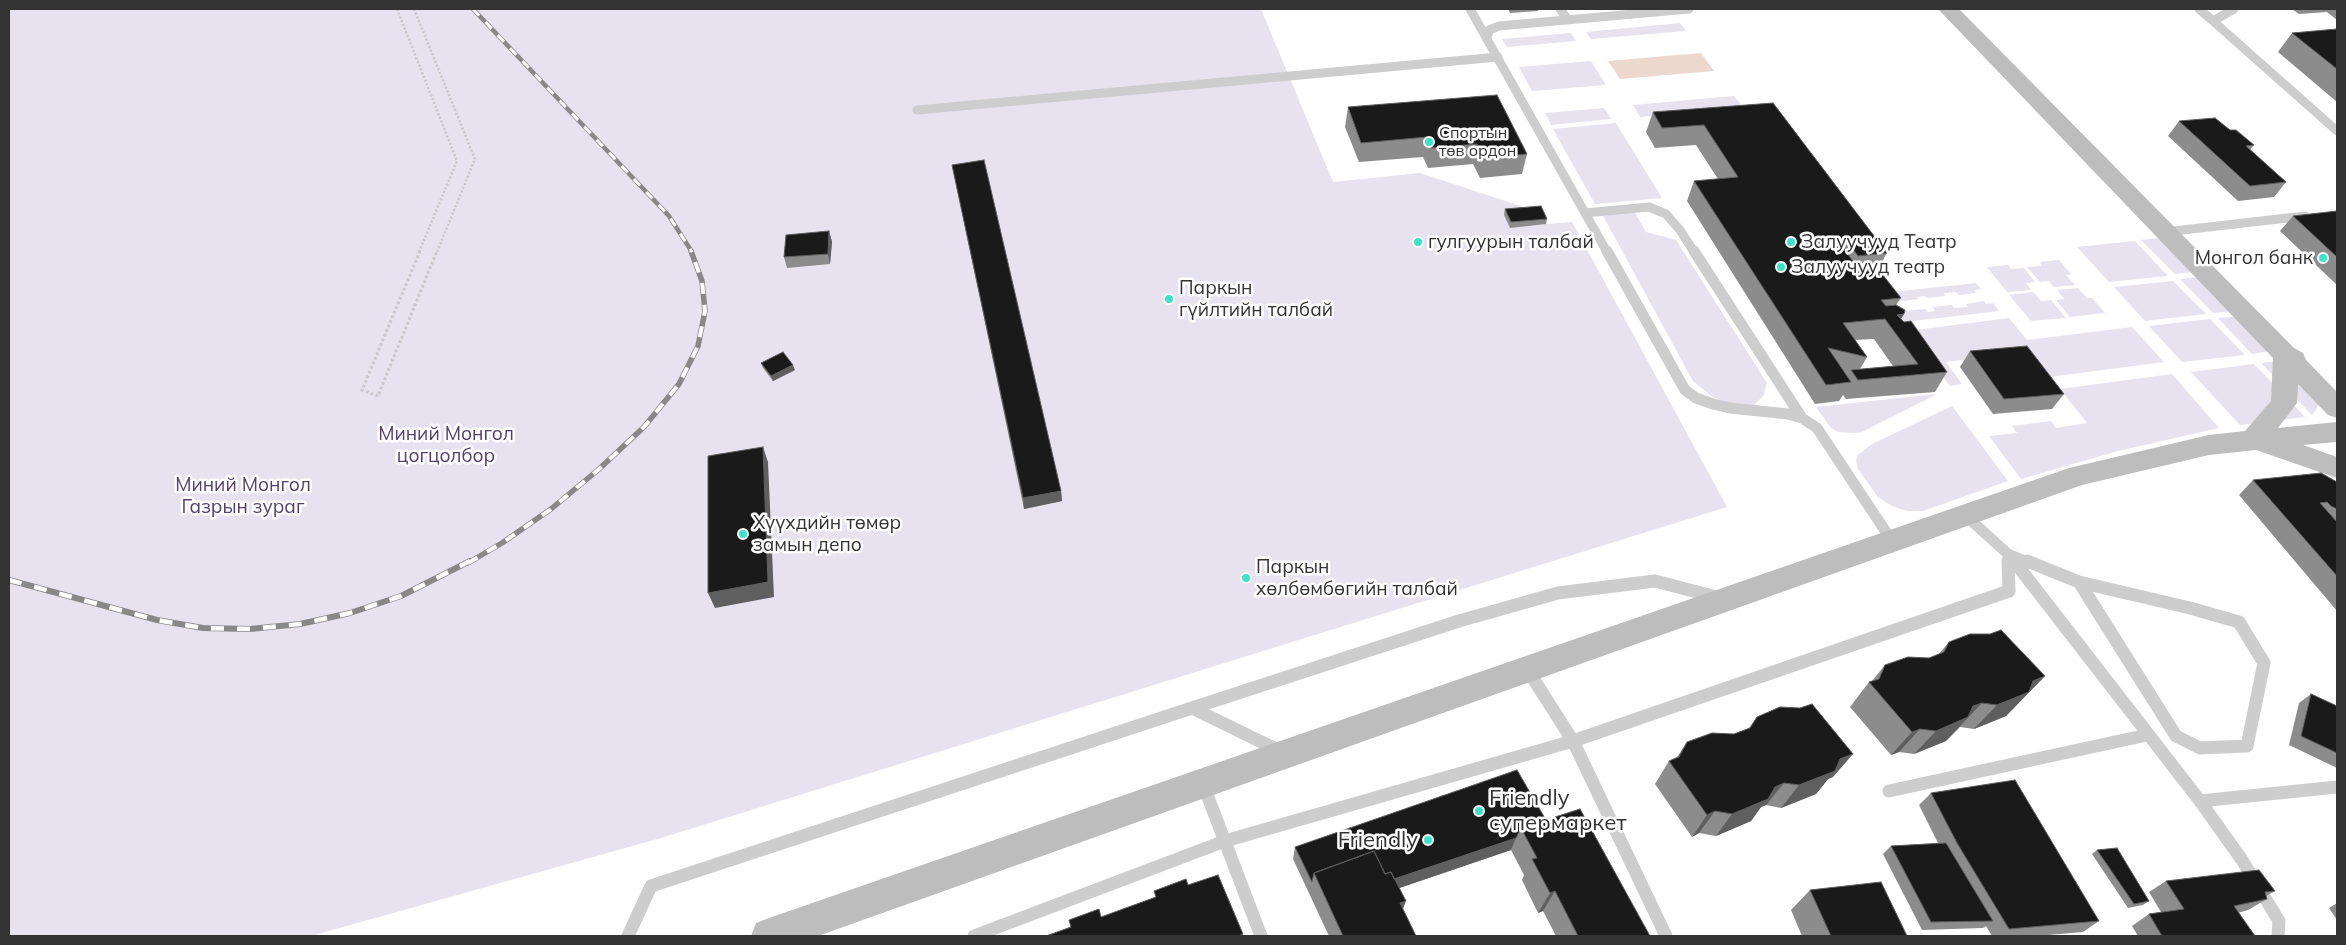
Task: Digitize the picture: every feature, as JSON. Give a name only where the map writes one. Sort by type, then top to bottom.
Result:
[{"type":"street","points":[[1948,9],[2337,408]]},
{"type":"street","points":[[2286,355],[2337,381]]},
{"type":"street","points":[[2254,439],[2284,403],[2286,355]]},
{"type":"street","points":[[769,936],[2079,475],[2209,444],[2337,432]]},
{"type":"street","points":[[2254,439],[2337,468]]},
{"type":"lane","points":[[1470,9],[1685,390],[1696,398],[1713,404],[1802,418]]},
{"type":"lane","points":[[1560,9],[1568,20]]},
{"type":"lane","points":[[1487,40],[1487,33],[1492,27],[1689,9]]},
{"type":"lane","points":[[2200,9],[2225,34],[2337,131]]},
{"type":"lane","points":[[2213,21],[2234,9]]},
{"type":"lane","points":[[918,110],[1498,57]]},
{"type":"lane","points":[[1585,213],[1649,207],[1666,214],[1680,230],[1802,418],[1817,428],[1826,439],[1892,541]]},
{"type":"lane","points":[[2165,232],[2311,216]]},
{"type":"lane","points":[[1966,515],[2008,554],[2200,801],[2242,860],[2279,921],[2278,936]]},
{"type":"lane","points":[[2008,554],[2079,582],[2239,622],[2264,663],[2246,746],[2200,748],[2176,736],[2079,582]]},
{"type":"lane","points":[[974,936],[1225,841],[1573,740],[2009,591],[2008,554]]},
{"type":"lane","points":[[628,936],[651,886],[1459,621],[1558,593],[1655,581],[1727,600]]},
{"type":"lane","points":[[1527,669],[1573,740],[1666,936]]},
{"type":"lane","points":[[1192,708],[1286,754]]},
{"type":"lane","points":[[1889,791],[2148,735]]},
{"type":"lane","points":[[1203,784],[1261,936]]},
{"type":"lane","points":[[2200,801],[2337,787]]},
{"type":"path","points":[[397,9],[457,161],[362,390],[378,396],[475,159],[414,9]]},
{"type":"green space","name":"Миний Монгол цогцолбор","points":[[9,9],[1261,9],[1333,182],[1420,173],[1539,212],[1546,224],[1572,222],[1727,507],[661,838],[311,936],[9,936]]},
{"type":"green space","points":[[1680,23],[1686,31],[1591,39],[1586,32]]},
{"type":"green space","points":[[1571,33],[1576,41],[1507,47],[1502,39]]},
{"type":"green space","points":[[1591,61],[1606,85],[1532,91],[1519,67]]},
{"type":"green space","points":[[1734,96],[1743,107],[1640,117],[1633,105]]},
{"type":"green space","points":[[1604,108],[1611,119],[1551,125],[1545,113]]},
{"type":"green space","points":[[1616,123],[1662,198],[1595,204],[1553,129]]},
{"type":"green space","points":[[1634,211],[1646,232],[1676,240],[1767,383],[1763,396],[1754,405],[1736,407],[1714,398],[1693,381],[1602,214]]},
{"type":"green space","points":[[2159,238],[2194,272],[2175,274],[2141,240]]},
{"type":"green space","points":[[2135,241],[2168,276],[2109,282],[2077,247]]},
{"type":"green space","points":[[2059,260],[2071,274],[2066,275],[2075,285],[2054,287],[2049,281],[2040,282],[2027,267],[2042,266],[2040,262]]},
{"type":"green space","points":[[2008,265],[2011,269],[2024,268],[2035,282],[2026,283],[2031,290],[2007,292],[1987,267]]},
{"type":"green space","points":[[2203,277],[2236,311],[2213,313],[2180,279]]},
{"type":"green space","points":[[2173,281],[2206,314],[2145,321],[2114,287]]},
{"type":"green space","points":[[1976,283],[1981,289],[1975,290],[1976,293],[1959,295],[1956,292],[1944,293],[1945,296],[1927,298],[1925,296],[1917,297],[1918,299],[1896,302],[1883,293]]},
{"type":"green space","points":[[2078,288],[2087,298],[2092,298],[2105,313],[2070,317],[2056,300],[2064,299],[2057,290]]},
{"type":"green space","points":[[2033,292],[2041,301],[2051,300],[2066,318],[2031,321],[2009,295]]},
{"type":"green space","points":[[1984,301],[1986,304],[1993,303],[1999,311],[1905,322],[1900,315],[1906,314],[1904,311],[1925,309],[1928,312],[1935,311],[1933,307],[1952,305],[1954,308],[1968,307],[1966,304]]},
{"type":"green space","points":[[2241,316],[2276,350],[2252,354],[2218,318]]},
{"type":"green space","points":[[2009,318],[2027,340],[2132,327],[2164,362],[2049,377],[2027,352],[1946,362],[1962,384],[1950,386],[1908,331]]},
{"type":"green space","points":[[2210,319],[2245,355],[2182,362],[2149,326]]},
{"type":"green space","points":[[2285,360],[2319,405],[2312,415],[2261,363]]},
{"type":"green space","points":[[2254,364],[2305,417],[2240,425],[2191,372]]},
{"type":"green space","points":[[2172,374],[2219,428],[2118,451],[2021,479],[1989,436],[2017,433],[2012,426],[2051,421],[2056,428],[2087,423],[2060,389]]},
{"type":"green space","points":[[1937,394],[1862,432],[1854,433],[1838,432],[1831,428],[1816,407]]},
{"type":"green space","points":[[1952,406],[2008,481],[1923,511],[1907,511],[1892,506],[1878,497],[1858,469],[1856,461],[1858,455],[1872,444]]},
{"type":"shaded area","points":[[1701,53],[1714,71],[1620,79],[1608,61]]},
{"type":"building","points":[[2337,29],[2337,69],[2292,33]]},
{"type":"building","points":[[1497,95],[1527,154],[1484,158],[1477,144],[1431,148],[1427,137],[1361,143],[1348,107]]},
{"type":"building","name":"Залуучууд театр","points":[[1773,103],[1887,253],[1858,256],[1847,241],[1838,241],[1861,272],[1879,270],[1901,298],[1881,300],[1886,306],[1896,305],[1905,310],[1904,314],[1897,315],[1904,322],[1911,321],[1947,372],[1858,380],[1851,370],[1918,364],[1885,319],[1843,323],[1867,357],[1828,348],[1851,382],[1826,385],[1694,181],[1738,177],[1704,125],[1662,128],[1653,112]]},
{"type":"building","points":[[2215,118],[2230,130],[2236,130],[2254,145],[2246,146],[2286,182],[2250,186],[2179,121]]},
{"type":"building","points":[[984,160],[1061,491],[1023,498],[952,165]]},
{"type":"building","points":[[1541,206],[1547,219],[1511,222],[1505,209]]},
{"type":"building","points":[[2337,211],[2337,257],[2293,216]]},
{"type":"building","points":[[829,231],[828,254],[784,257],[786,235]]},
{"type":"building","points":[[2027,346],[2064,394],[2004,399],[1970,351]]},
{"type":"building","points":[[783,352],[793,365],[771,376],[761,363]]},
{"type":"building","name":"Хүүхдийн төмөр замын депо","points":[[763,447],[768,582],[708,593],[708,456]]},
{"type":"building","points":[[2321,473],[2337,482],[2337,509],[2327,502],[2320,503],[2337,522],[2337,576],[2253,480]]},
{"type":"building","points":[[2001,630],[2045,676],[2033,681],[2029,692],[1997,705],[1982,703],[1973,706],[1968,717],[1936,731],[1920,729],[1912,732],[1869,682],[1879,679],[1885,665],[1908,657],[1929,658],[1944,652],[1949,642],[1970,634],[1990,634]]},
{"type":"building","points":[[2311,694],[2337,706],[2337,753],[2301,736]]},
{"type":"building","points":[[1812,704],[1853,754],[1840,759],[1835,771],[1799,785],[1784,783],[1775,787],[1768,799],[1732,814],[1715,811],[1707,815],[1669,761],[1679,757],[1687,742],[1712,733],[1734,734],[1750,728],[1757,717],[1780,707],[1800,708]]},
{"type":"building","name":"Friendly супермаркет","points":[[1517,770],[1546,820],[1521,828],[1516,838],[1394,879],[1391,872],[1385,874],[1374,851],[1314,873],[1312,882],[1295,847]]},
{"type":"building","points":[[2015,780],[2099,921],[2009,929],[1957,843],[1931,793]]},
{"type":"building","points":[[1580,809],[1650,936],[1578,936],[1555,891],[1550,893],[1532,859],[1537,858],[1521,828]]},
{"type":"building","points":[[1946,843],[1993,921],[1931,922],[1891,846]]},
{"type":"building","points":[[2117,848],[2149,901],[2134,904],[2097,850]]},
{"type":"building","points":[[1374,851],[1385,874],[1391,872],[1406,901],[1400,903],[1416,936],[1343,936],[1314,873]]},
{"type":"building","points":[[2259,870],[2275,891],[2265,892],[2267,899],[2234,906],[2255,936],[2162,936],[2149,914],[2184,909],[2166,881]]},
{"type":"building","points":[[1218,875],[1243,934],[1238,936],[1046,936],[1071,927],[1069,920],[1099,909],[1101,917],[1156,897],[1154,891],[1186,879],[1188,885]]},
{"type":"building","points":[[1881,882],[1907,936],[1831,936],[1810,890]]},
{"type":"railway","points":[[473,9],[669,216],[692,252]]},
{"type":"railway","points":[[468,563],[502,543],[551,509],[598,470],[644,427],[679,384],[698,346],[705,311],[702,281],[691,251]]},
{"type":"railway","points":[[9,580],[157,620],[203,628],[250,629],[300,624],[350,613],[401,596],[470,561]]},
{"type":"place","name":"Спортын төв ордон","points":[[1429,142]]},
{"type":"place","name":"гулгуурын талбай","points":[[1418,242]]},
{"type":"place","name":"Залуучууд Театр","points":[[1791,242]]},
{"type":"place","name":"Монгол банк","points":[[2323,258]]},
{"type":"place","name":"Залуучууд театр","points":[[1781,267]]},
{"type":"place","name":"Паркын гүйлтийн талбай","points":[[1169,299]]},
{"type":"place","name":"Хүүхдийн төмөр замын депо","points":[[743,534]]},
{"type":"place","name":"Паркын хөлбөмбөгийн талбай","points":[[1246,578]]},
{"type":"place","name":"Friendly супермаркет","points":[[1479,811]]},
{"type":"place","name":"Friendly","points":[[1428,840]]},
{"type":"park label","name":"Миний Монгол Газрын зураг","points":[[243,496]]}]
